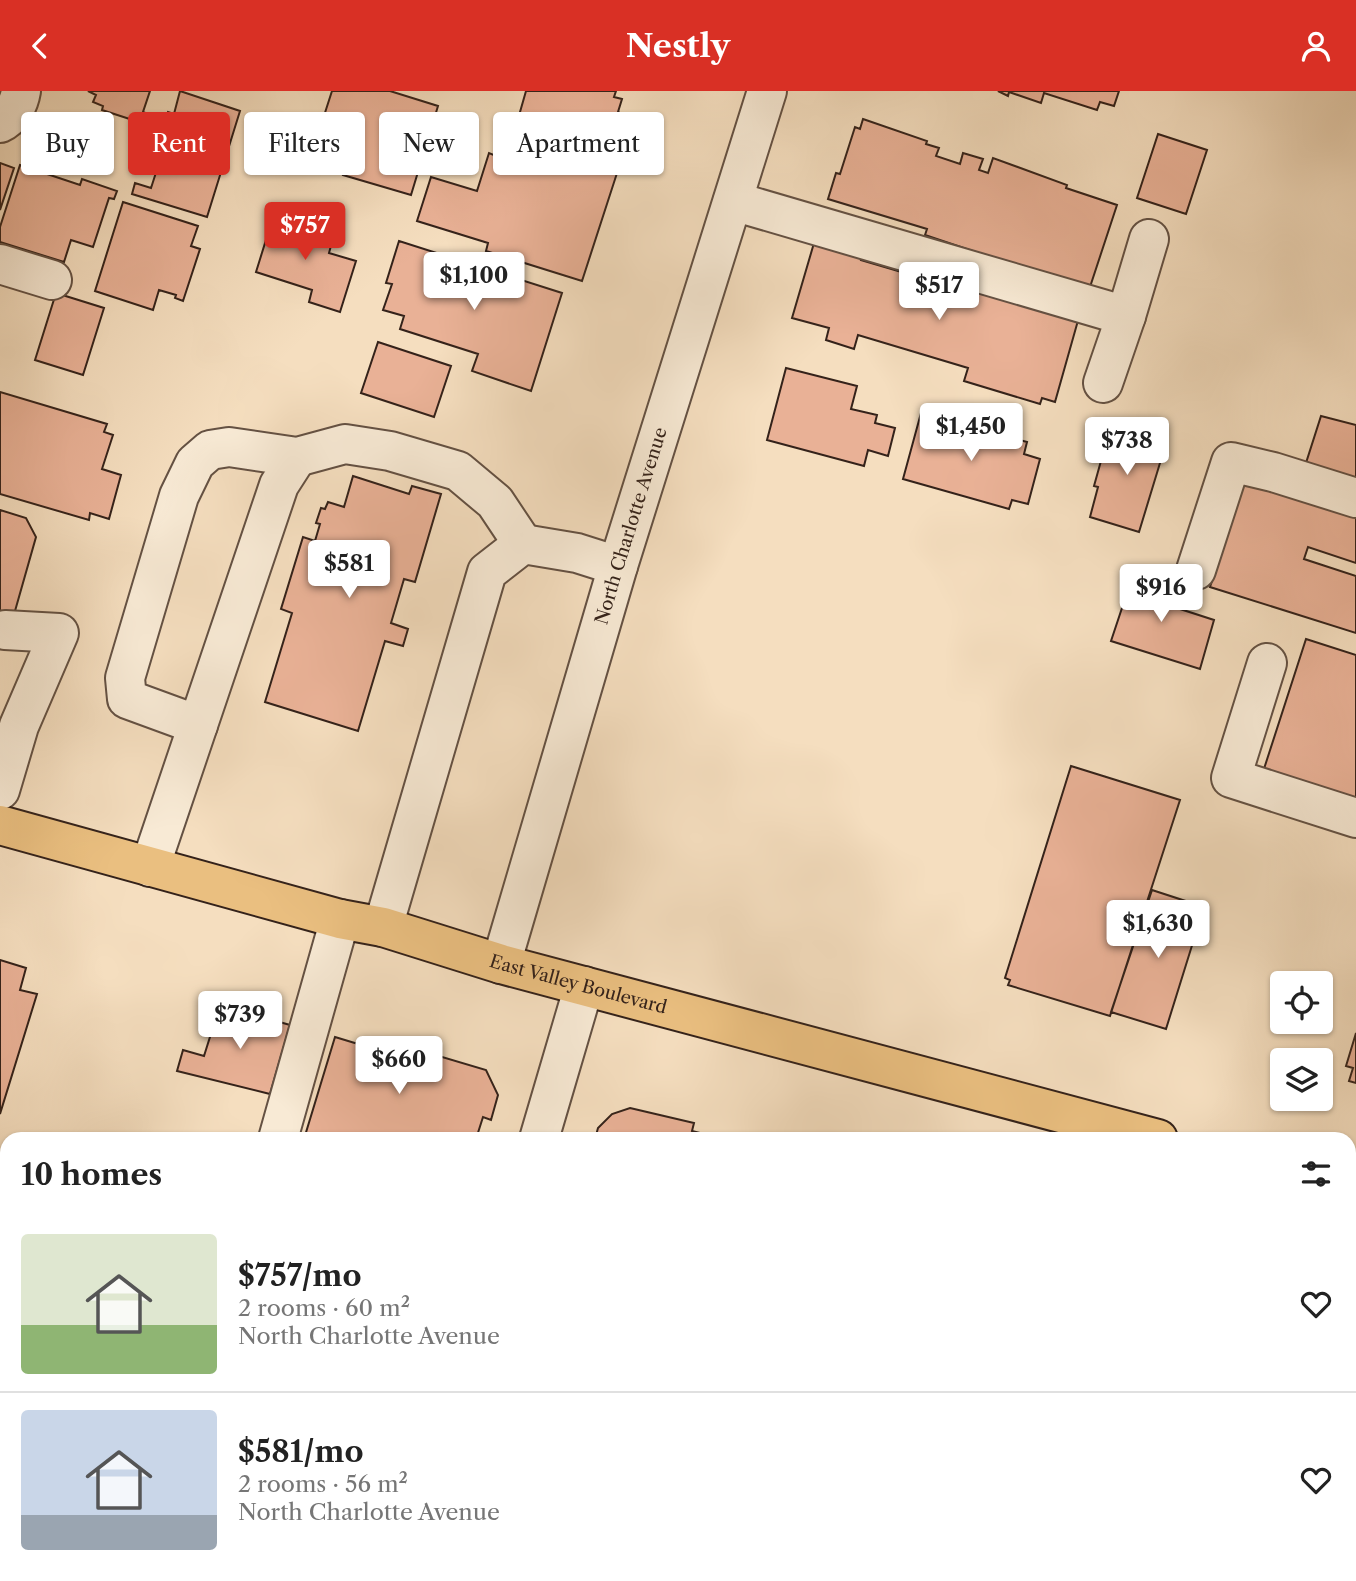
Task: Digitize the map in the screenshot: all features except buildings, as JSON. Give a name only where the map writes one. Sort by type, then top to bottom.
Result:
[{"type":"main road","name":"East Valley Boulevard","points":[[0,825],[340,919],[383,927],[501,964],[1132,1132]]},
{"type":"street","points":[[0,123],[5,121],[19,102],[21,91]]},
{"type":"street","name":"North Charlotte Avenue","points":[[501,964],[618,566],[767,91]]},
{"type":"street","points":[[733,201],[1126,316]]},
{"type":"street","points":[[1103,383],[1149,239]]},
{"type":"street","points":[[0,264],[52,280]]},
{"type":"street","points":[[198,725],[127,699],[125,678],[179,496],[195,463],[210,450],[229,447],[297,457],[345,444],[390,451],[458,471],[495,502],[523,544]]},
{"type":"street","points":[[150,867],[279,485],[297,457]]},
{"type":"street","points":[[1196,570],[1231,462],[1356,498]]},
{"type":"street","points":[[383,927],[487,572],[523,544],[577,552],[618,566]]},
{"type":"street","points":[[0,790],[19,726],[59,633],[5,630]]},
{"type":"street","points":[[1267,663],[1231,778],[1356,818]]},
{"type":"street","points":[[280,1132],[340,919]]},
{"type":"street","points":[[541,1132],[584,986]]}]
